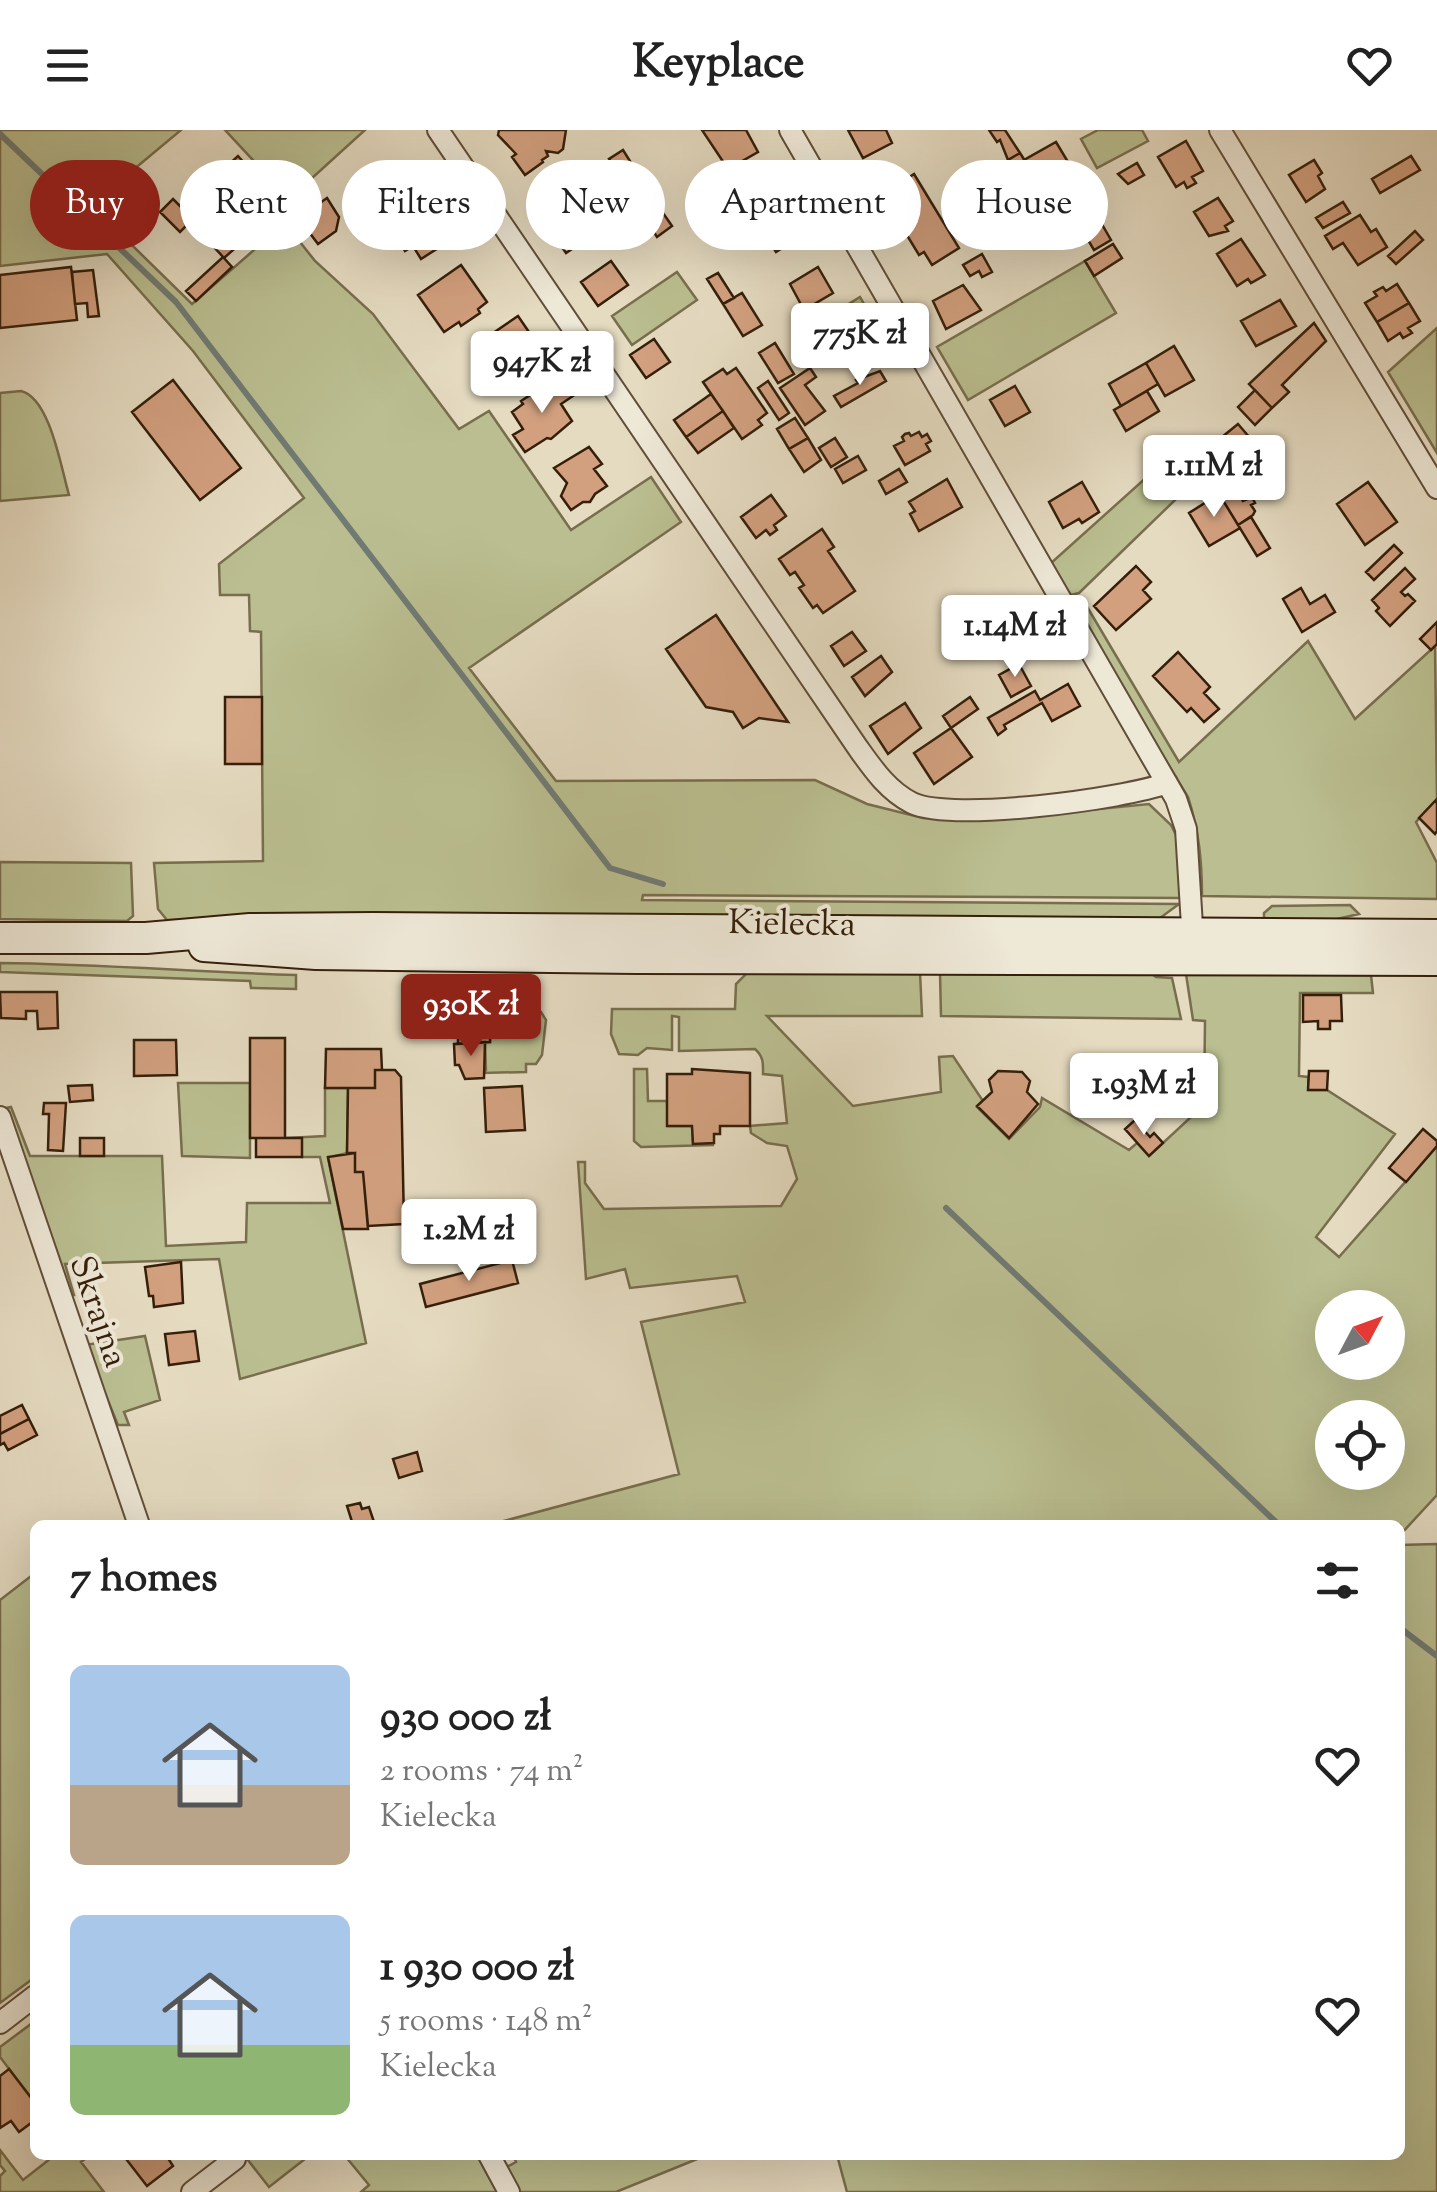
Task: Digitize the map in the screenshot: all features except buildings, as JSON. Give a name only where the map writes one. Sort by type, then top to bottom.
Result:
[{"type":"main road","name":"Kielecka","points":[[0,938],[146,938],[250,928],[1437,934]]},
{"type":"main road","name":"Kielecka","points":[[146,938],[248,951],[316,954],[1151,962],[1437,960]]},
{"type":"street","points":[[438,130],[887,785],[913,803],[930,809],[986,811],[1133,793],[1167,783]]},
{"type":"street","points":[[790,130],[1167,783],[1186,829],[1190,934],[1206,961]]},
{"type":"street","points":[[1220,130],[1437,488]]},
{"type":"street","points":[[1151,962],[1172,952],[1190,934]]},
{"type":"street","name":"Skrajna","points":[[0,1117],[137,1520]]},
{"type":"street","points":[[0,2023],[30,2000]]},
{"type":"street","points":[[192,2192],[234,2160]]},
{"type":"street","points":[[492,2160],[509,2192]]},
{"type":"green space","points":[[0,130],[181,130],[145,160],[30,160],[30,250],[137,250],[192,304],[254,250],[306,250],[373,314],[459,429],[489,411],[571,530],[651,477],[681,522],[469,668],[556,781],[815,780],[867,804],[923,818],[988,820],[1149,804],[1171,825],[1179,841],[1181,898],[643,895],[642,900],[1179,904],[1156,921],[167,920],[158,909],[154,863],[263,861],[261,632],[250,631],[249,595],[220,595],[219,564],[304,498],[193,351],[107,254],[0,266]]},
{"type":"green space","points":[[225,130],[365,130],[322,169],[322,160],[253,160]]},
{"type":"green space","points":[[1098,130],[1142,130],[1148,141],[1108,162],[1093,160],[1081,139]]},
{"type":"green space","points":[[1085,261],[1116,313],[968,400],[937,347]]},
{"type":"green space","points":[[677,272],[697,300],[632,345],[612,316]]},
{"type":"green space","points":[[860,297],[876,325],[818,359],[802,333]]},
{"type":"green space","points":[[1437,328],[1437,453],[1388,372]]},
{"type":"green space","points":[[21,391],[40,406],[47,420],[69,495],[0,501],[0,393]]},
{"type":"green space","points":[[1187,441],[1205,471],[1079,593],[1067,596],[1050,564]]},
{"type":"green space","points":[[1086,605],[1179,762],[1308,641],[1355,719],[1435,646],[1437,799],[1416,822],[1437,863],[1437,899],[1202,896],[1199,846],[1188,797],[1080,619]]},
{"type":"green space","points":[[0,862],[131,863],[133,916],[127,921],[0,919]]},
{"type":"green space","points":[[1350,905],[1359,914],[1328,921],[1264,923],[1264,913],[1272,906]]},
{"type":"green space","points":[[0,963],[296,975],[296,989],[251,988],[250,981],[0,972]]},
{"type":"green space","points":[[920,972],[922,1016],[767,1016],[853,1106],[941,1092],[939,1057],[953,1056],[983,1101],[977,1107],[1009,1139],[1040,1107],[1042,1098],[1129,1150],[1137,1143],[1149,1156],[1204,1105],[1205,1021],[1193,1020],[1186,974],[1371,975],[1373,993],[1300,993],[1299,1076],[1308,1077],[1309,1090],[1327,1090],[1395,1134],[1316,1237],[1339,1257],[1437,1146],[1437,1495],[1405,1530],[1405,1520],[508,1520],[679,1474],[641,1322],[745,1302],[737,1276],[630,1288],[625,1269],[586,1279],[578,1162],[585,1162],[585,1183],[604,1209],[781,1206],[797,1179],[787,1146],[767,1143],[751,1133],[750,1126],[787,1123],[782,1076],[763,1074],[763,1064],[755,1049],[679,1051],[679,1017],[672,1016],[672,1050],[647,1048],[638,1055],[619,1054],[611,1034],[612,1009],[735,1009],[736,984],[747,973]]},
{"type":"green space","points":[[940,973],[1152,974],[1172,978],[1181,1019],[941,1016]]},
{"type":"green space","points":[[491,1011],[541,1012],[546,1020],[542,1055],[536,1064],[526,1064],[526,1072],[483,1073]]},
{"type":"green space","points":[[634,1069],[647,1069],[648,1101],[667,1101],[668,1126],[692,1126],[693,1144],[714,1145],[641,1147],[634,1141]]},
{"type":"green space","points":[[178,1083],[250,1083],[250,1158],[182,1156]]},
{"type":"green space","points":[[325,1088],[348,1088],[347,1153],[328,1158],[366,1343],[240,1379],[219,1259],[65,1264],[74,1295],[70,1295],[6,1108],[11,1107],[30,1156],[162,1156],[166,1246],[246,1242],[247,1203],[330,1203],[320,1157],[302,1157],[285,1138],[325,1136]]},
{"type":"green space","points":[[145,1336],[160,1400],[124,1412],[129,1425],[118,1425],[85,1345]]},
{"type":"green space","points":[[1437,1544],[1437,2192],[847,2192],[838,2160],[1405,2160],[1405,1545]]},
{"type":"green space","points":[[30,1577],[30,1981],[0,2003],[0,1600]]},
{"type":"green space","points":[[30,2025],[30,2096],[0,2057],[0,2047]]},
{"type":"green space","points":[[0,2150],[23,2180],[49,2160],[84,2160],[81,2162],[104,2192],[0,2192],[0,2176],[5,2171],[0,2165]]},
{"type":"green space","points":[[248,2160],[304,2160],[269,2187]]},
{"type":"green space","points":[[348,2160],[480,2160],[497,2192],[361,2192],[369,2185]]},
{"type":"green space","points":[[695,2160],[616,2192],[520,2192],[505,2168],[516,2162]]},
{"type":"waterway","points":[[0,134],[176,302],[610,868],[663,884]]},
{"type":"waterway","points":[[946,1208],[1274,1520]]},
{"type":"waterway","points":[[1405,1632],[1437,1656]]}]
